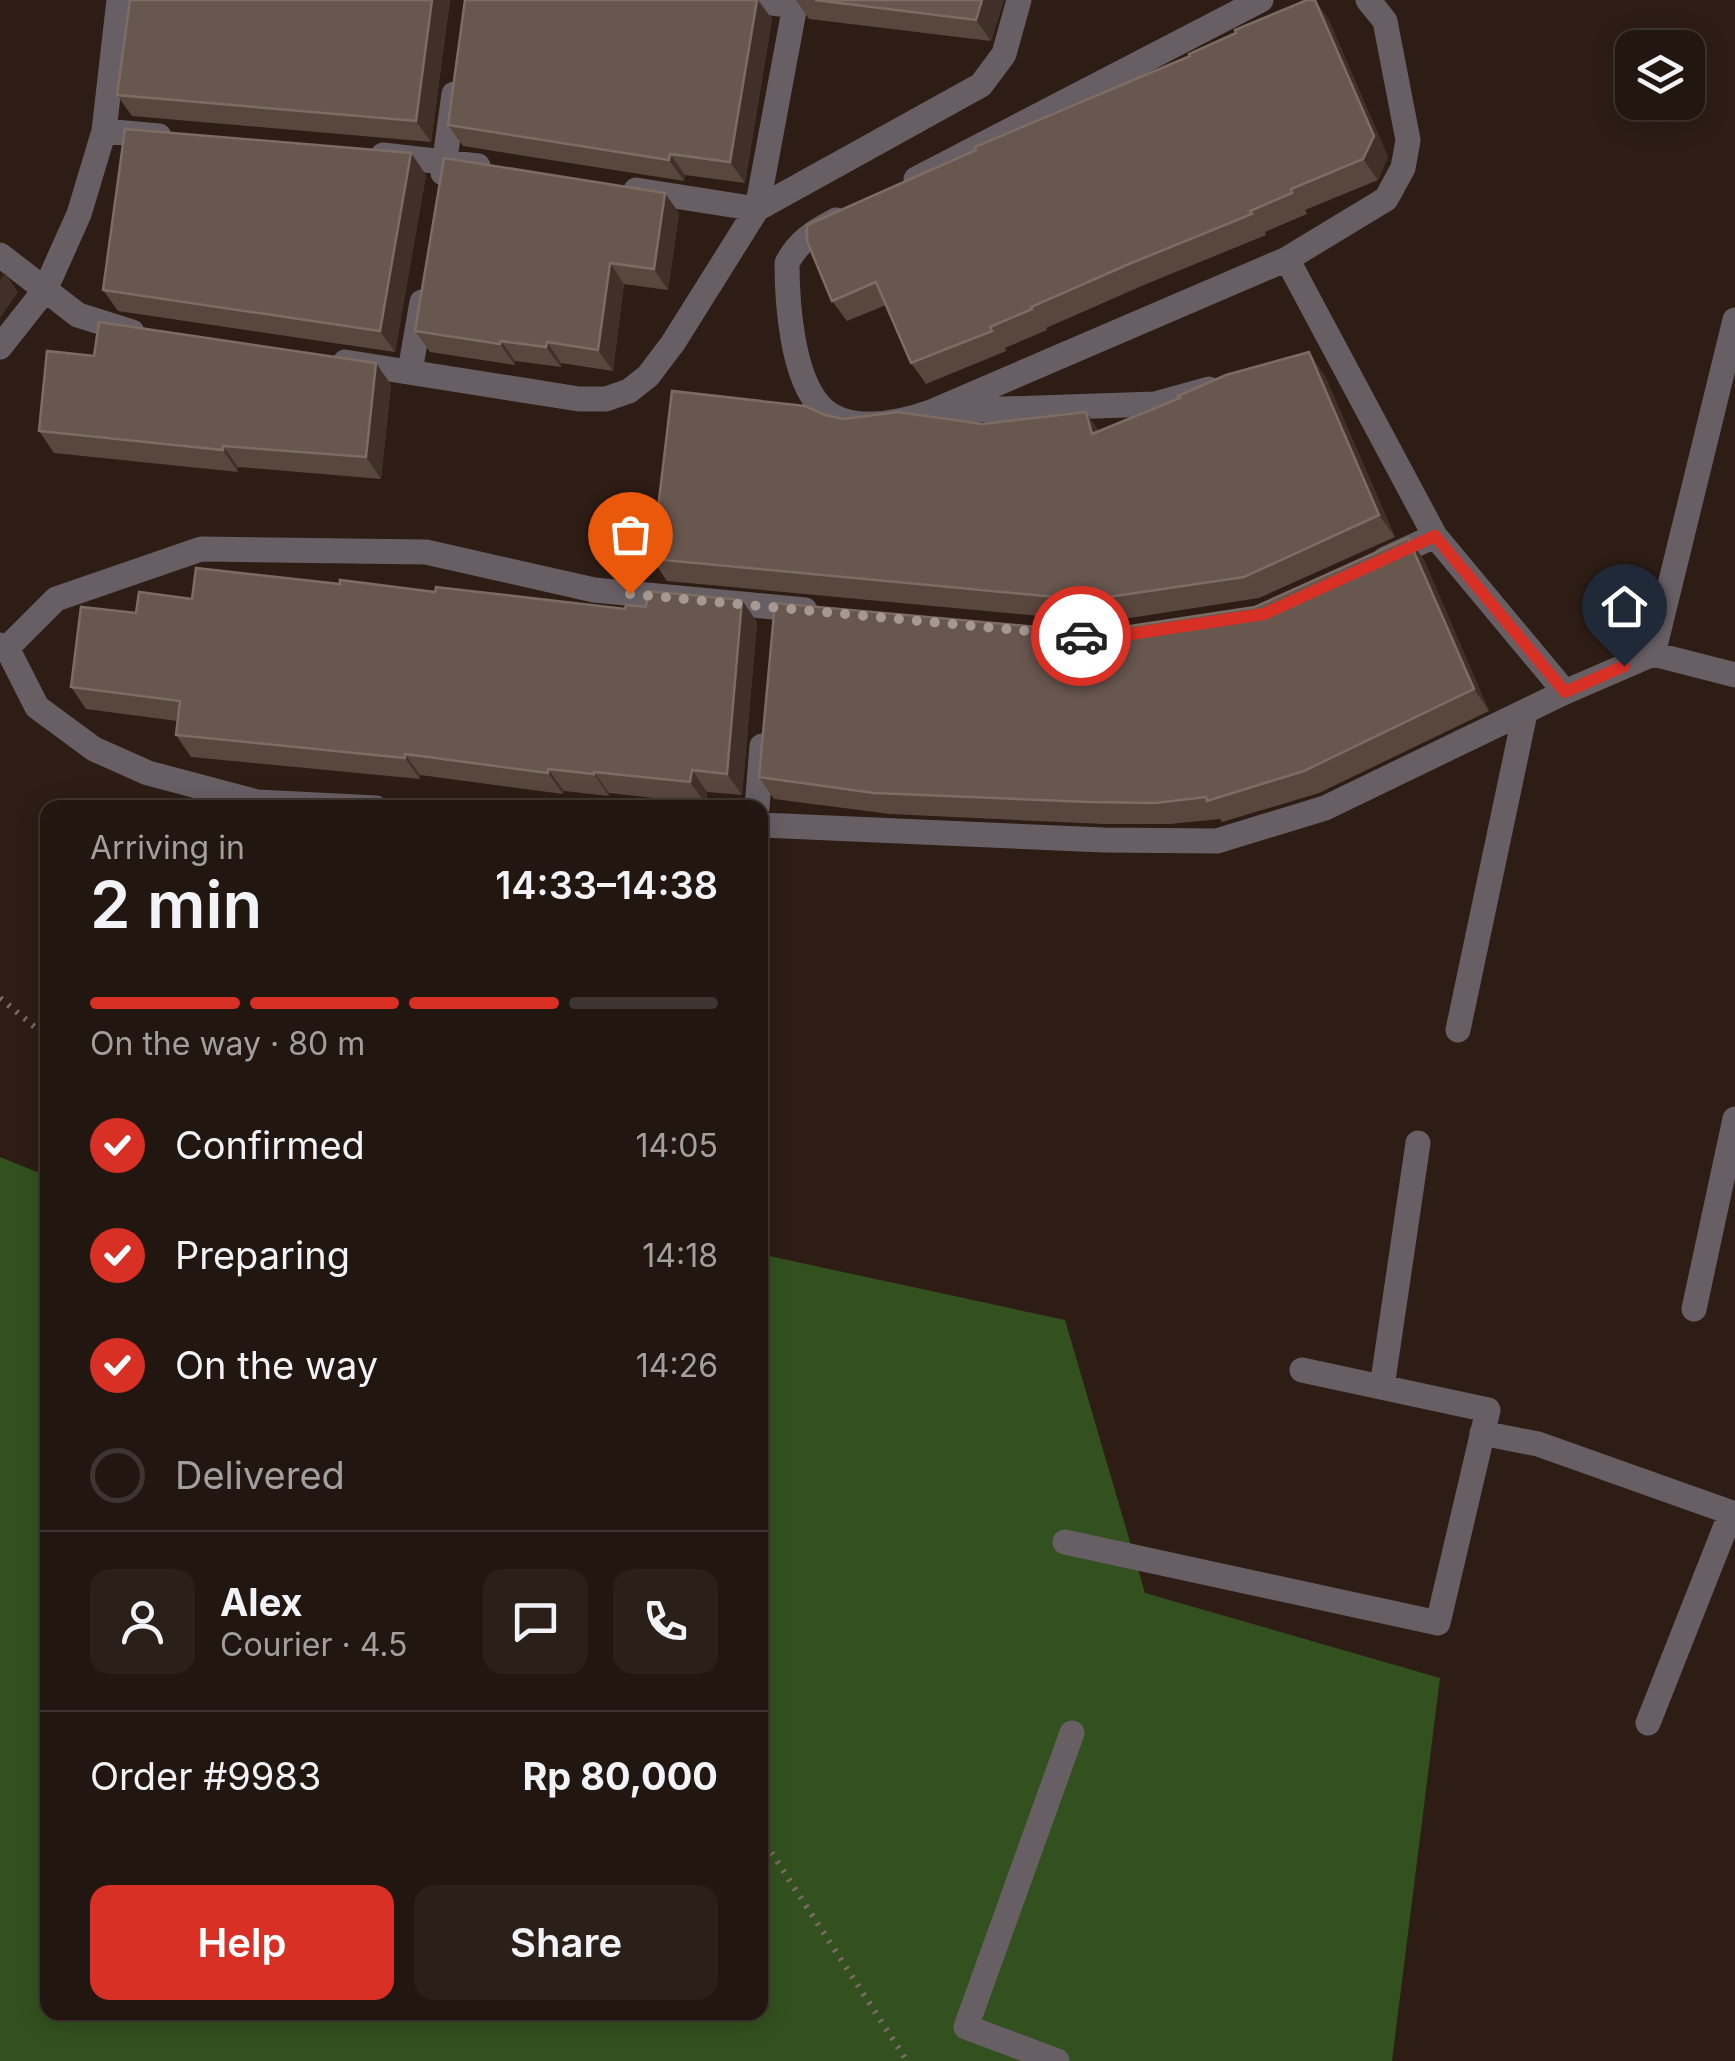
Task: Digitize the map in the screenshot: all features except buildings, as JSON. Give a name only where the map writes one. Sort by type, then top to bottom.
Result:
[{"type":"street","points":[[0,347],[45,290],[78,214],[104,131],[119,0]]},
{"type":"street","points":[[314,357],[579,399],[606,399],[630,391],[648,376],[673,344],[757,209],[795,3],[748,0]]},
{"type":"street","points":[[620,188],[757,209],[980,85],[1004,54],[1019,0]]},
{"type":"street","points":[[900,188],[1262,0]]},
{"type":"street","points":[[865,205],[814,232],[795,248],[787,263],[799,371],[820,408],[860,424],[898,424],[1288,260],[1386,198],[1403,168],[1408,140],[1385,21],[1368,0]]},
{"type":"street","points":[[438,199],[457,71]]},
{"type":"street","points":[[104,131],[180,138]]},
{"type":"street","points":[[350,152],[445,160],[503,170]]},
{"type":"street","points":[[0,255],[78,315],[123,330],[161,336]]},
{"type":"street","points":[[1288,260],[1326,356],[1435,536],[1565,692]]},
{"type":"street","points":[[410,371],[426,275]]},
{"type":"street","points":[[1653,654],[1735,320]]},
{"type":"street","points":[[931,412],[1155,404],[1227,384]]},
{"type":"street","points":[[1366,567],[1435,536]]},
{"type":"street","points":[[249,800],[148,773],[94,749],[37,707],[4,647],[56,599],[202,550],[426,552],[594,590],[774,616],[833,612]]},
{"type":"street","points":[[768,824],[1104,840],[1217,841],[1326,808],[1565,692],[1653,654],[1735,675]]},
{"type":"street","points":[[1458,1030],[1525,713]]},
{"type":"street","points":[[757,800],[765,716]]},
{"type":"street","points":[[1694,1309],[1735,1120]]},
{"type":"street","points":[[1382,1388],[1418,1142]]},
{"type":"street","points":[[1066,1542],[1438,1624],[1488,1410],[1302,1370]]},
{"type":"street","points":[[1482,1433],[1538,1444],[1733,1514],[1648,1723]]},
{"type":"street","points":[[1057,2061],[966,2027],[1072,1733]]},
{"type":"path","points":[[0,998],[40,1031]]},
{"type":"path","points":[[768,1847],[907,2061]]},
{"type":"green space","points":[[0,1157],[40,1173],[40,2020],[768,2020],[768,1256],[1065,1320],[1145,1593],[1440,1678],[1392,2061],[0,2061]]},
{"type":"way so far","points":[[630,594],[1081,636]]},
{"type":"route","points":[[1081,636],[1104,638],[1264,614],[1435,536],[1565,692],[1624,666]]}]
